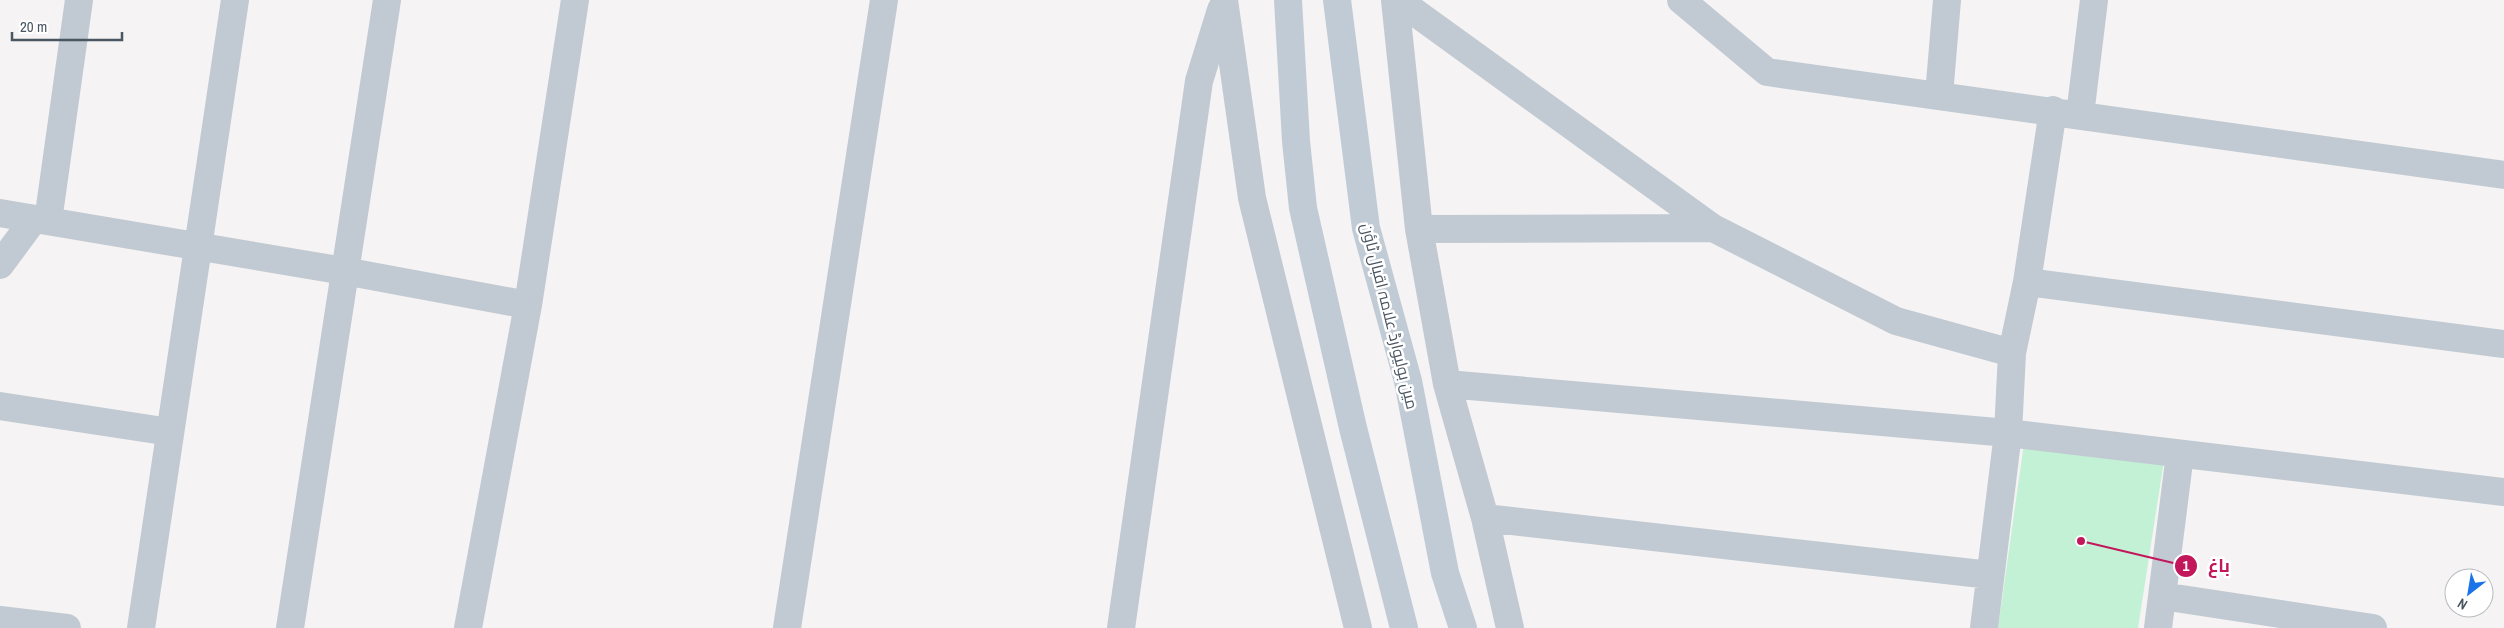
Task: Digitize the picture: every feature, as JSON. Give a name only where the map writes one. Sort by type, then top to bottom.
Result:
[{"type":"main road","points":[[1288,0],[1296,141],[1303,208],[1353,428],[1404,628]]},
{"type":"main road","name":"مین بولیوارڈ علامہ اقبال ٹاؤن","points":[[1337,0],[1366,228],[1408,381],[1445,573],[1463,628]]},
{"type":"street","points":[[0,264],[41,220],[79,0]]},
{"type":"street","points":[[141,628],[236,0]]},
{"type":"street","points":[[290,628],[387,0]]},
{"type":"street","points":[[468,628],[528,305],[575,0]]},
{"type":"street","points":[[787,628],[884,0]]},
{"type":"street","points":[[1397,0],[1713,228],[1896,321],[2012,353]]},
{"type":"street","points":[[1397,0],[1419,229],[1447,384],[1485,518],[1510,628]]},
{"type":"street","points":[[1680,0],[1767,72],[2053,110],[2504,175]]},
{"type":"street","points":[[1939,95],[1947,0]]},
{"type":"street","points":[[2080,115],[2094,0]]},
{"type":"street","points":[[1121,628],[1199,81],[1223,2]]},
{"type":"street","points":[[1223,2],[1252,198],[1358,628]]},
{"type":"street","points":[[1984,628],[2008,433],[2012,353],[2027,282],[2053,110]]},
{"type":"street","points":[[0,213],[344,271],[528,305]]},
{"type":"street","points":[[1419,229],[1713,228]]},
{"type":"street","points":[[2027,282],[2504,344]]},
{"type":"street","points":[[1447,384],[2008,433],[2504,492]]},
{"type":"street","points":[[0,406],[170,432]]},
{"type":"street","points":[[2158,628],[2180,454]]},
{"type":"street","points":[[1485,518],[1990,575]]},
{"type":"street","points":[[2162,596],[2373,628]]},
{"type":"street","points":[[0,620],[64,628]]},
{"type":"green space","points":[[2025,436],[2165,454],[2138,628],[1998,628]]},
{"type":"place","name":"باغ","points":[[2081,541]]}]
